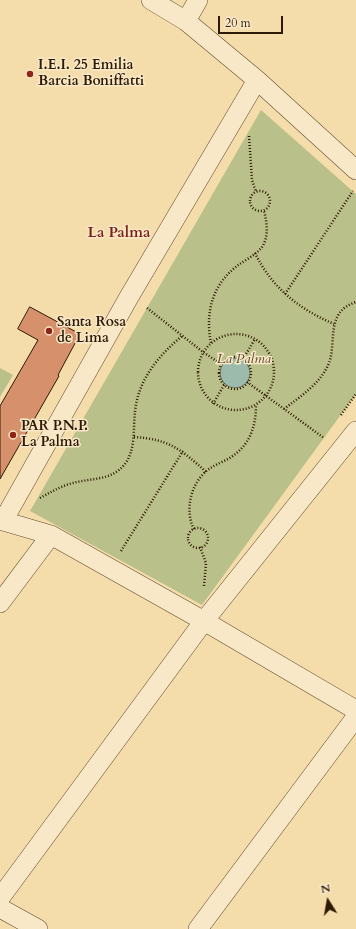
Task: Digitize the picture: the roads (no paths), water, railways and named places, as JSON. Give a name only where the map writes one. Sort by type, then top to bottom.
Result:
[{"type":"street","points":[[151,0],[186,21],[257,80],[352,178]]},
{"type":"street","points":[[186,21],[198,0]]},
{"type":"street","points":[[257,80],[129,297],[1,521],[51,535],[204,620],[356,710]]},
{"type":"street","points":[[0,898],[204,620],[356,431]]},
{"type":"street","points":[[0,603],[51,535]]},
{"type":"street","points":[[198,929],[356,717]]},
{"type":"street","points":[[0,908],[38,929]]},
{"type":"place","name":"I.E.I. 25 Emilia Barcia Boniffatti","points":[[30,74]]},
{"type":"place","name":"Santa Rosa de Lima","points":[[49,331]]},
{"type":"place","name":"PAR P.N.P. La Palma","points":[[13,435]]},
{"type":"district","name":"La Palma","points":[[119,234]]}]
